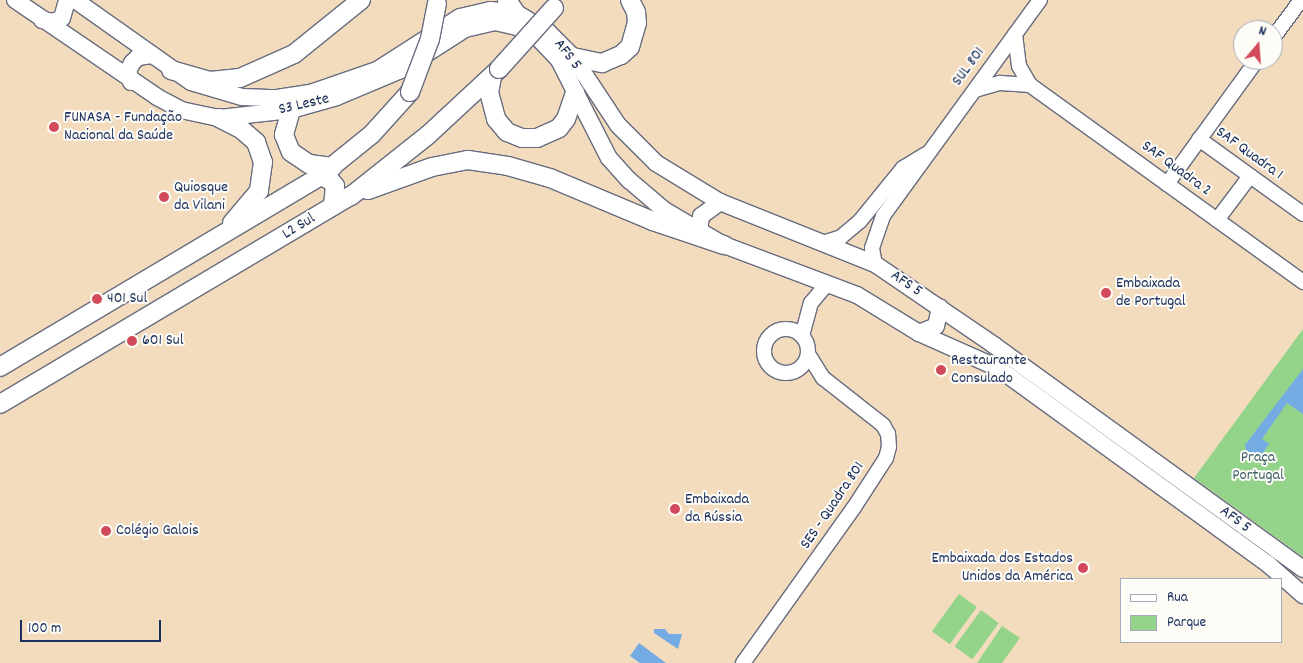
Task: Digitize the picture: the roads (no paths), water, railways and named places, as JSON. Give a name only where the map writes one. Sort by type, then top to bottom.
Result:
[{"type":"main road","name":"S3 Leste","points":[[14,0],[131,82],[181,110],[219,118],[291,110],[337,98],[401,70],[465,29],[495,22],[517,27],[550,48],[559,60],[574,93]]},
{"type":"main road","points":[[42,20],[54,22],[62,18],[67,0]]},
{"type":"main road","name":"S3 Leste","points":[[75,0],[171,70],[191,82],[242,97],[277,98],[313,92],[377,70],[460,16],[511,6]]},
{"type":"main road","points":[[171,70],[210,81],[240,78],[294,54],[361,0]]},
{"type":"main road","points":[[572,57],[602,63],[612,61],[630,47],[637,23],[636,12],[630,0]]},
{"type":"main road","name":"L2 Sul","points":[[0,367],[326,172],[391,116],[410,92],[430,39],[437,2]]},
{"type":"main road","name":"L2 Sul","points":[[0,404],[351,196],[428,135],[496,73],[559,2]]},
{"type":"main road","name":"AFS 5","points":[[511,6],[548,32],[572,57],[592,91],[635,144],[688,185],[720,202],[826,242],[875,264],[940,307],[1303,569]]},
{"type":"main road","points":[[131,82],[128,71],[132,63],[138,57],[152,55]]},
{"type":"main road","points":[[496,73],[489,98],[496,119],[507,132],[522,138],[536,138],[559,128],[566,119],[574,93]]},
{"type":"main road","name":"AFS 5","points":[[574,93],[609,158],[629,180],[664,210],[724,245],[870,302],[919,333],[1005,373],[1268,564],[1303,595]]},
{"type":"main road","points":[[291,110],[284,135],[290,152],[326,172],[335,186],[333,206]]},
{"type":"main road","points":[[219,118],[241,129],[256,142],[263,162],[259,191],[224,233]]},
{"type":"main road","points":[[351,196],[432,167],[468,160],[508,166],[550,178],[653,221],[724,245]]},
{"type":"main road","points":[[699,231],[701,216],[720,202]]},
{"type":"main road","points":[[919,333],[936,326],[940,307]]},
{"type":"street","name":"SUL 801","points":[[875,264],[872,248],[875,231],[926,154],[1040,0]]},
{"type":"street","points":[[1283,24],[1301,0]]},
{"type":"street","name":"SAF Quadra 2","points":[[1014,34],[1019,66],[1030,85],[1303,282]]},
{"type":"street","points":[[1167,184],[1250,70]]},
{"type":"street","points":[[974,90],[1000,83],[1030,85]]},
{"type":"street","name":"SAF Quadra 1","points":[[1199,139],[1303,214]]},
{"type":"street","name":"SUL 801","points":[[826,242],[841,237],[860,221],[903,168],[926,154]]},
{"type":"street","points":[[1217,220],[1250,176]]},
{"type":"street","points":[[885,190],[896,198]]},
{"type":"street","points":[[796,332],[772,333],[764,345],[763,352],[773,369],[792,372],[804,364],[808,354],[796,332],[808,294],[807,276]]},
{"type":"street","points":[[796,332],[809,307],[827,284]]},
{"type":"street","name":"SES - Quadra 801","points":[[743,663],[886,458],[888,434],[883,425],[823,378],[808,354]]},
{"type":"street","name":"SES - Quadra 801","points":[[792,372],[823,378]]},
{"type":"water","points":[[1303,369],[1303,414],[1287,403],[1262,439],[1269,444],[1258,460],[1246,450],[1245,445]]},
{"type":"water","points":[[654,629],[665,629],[669,634],[682,634],[678,649],[654,633]]},
{"type":"water","points":[[639,643],[666,663],[640,663],[630,656]]},
{"type":"place","name":"FUNASA - Fundação Nacional da Saúde","points":[[54,127]]},
{"type":"place","name":"Quiosque da Vilani","points":[[164,197]]},
{"type":"place","name":"Embaixada de Portugal","points":[[1106,293]]},
{"type":"place","name":"401 Sul","points":[[97,299]]},
{"type":"place","name":"601 Sul","points":[[132,341]]},
{"type":"place","name":"Restaurante Consulado","points":[[941,370]]},
{"type":"place","name":"Embaixada da Rússia","points":[[675,509]]},
{"type":"place","name":"Colégio Galois","points":[[106,531]]},
{"type":"place","name":"Embaixada dos Estados Unidos da América","points":[[1083,568]]},
{"type":"park label","name":"Praça Portugal","points":[[1258,467]]}]
